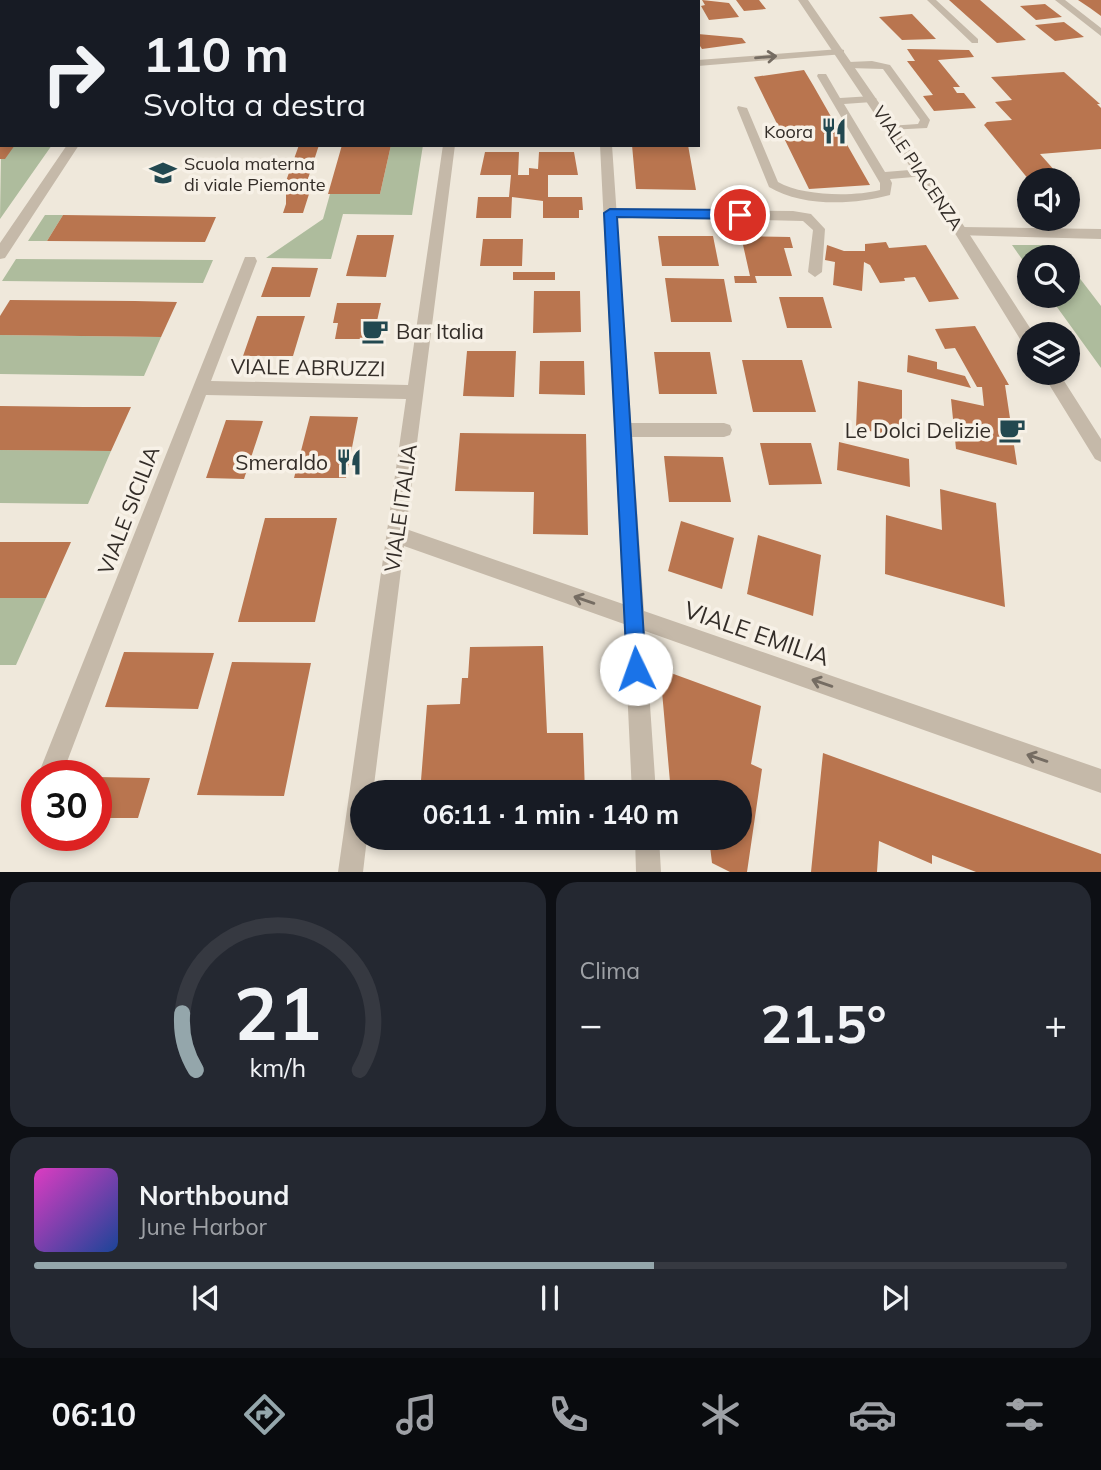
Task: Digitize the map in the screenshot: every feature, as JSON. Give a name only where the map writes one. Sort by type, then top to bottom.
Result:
[{"type":"street","name":"VIALE PIACENZA","points":[[803,0],[892,128],[1018,322]]},
{"type":"street","points":[[700,63],[840,52]]},
{"type":"street","points":[[0,254],[72,147]]},
{"type":"street","name":"VIALE ITALIA","points":[[350,872],[449,147]]},
{"type":"street","points":[[606,147],[643,780]]},
{"type":"street","points":[[961,232],[1101,234]]},
{"type":"street","name":"VIALE SICILIA","points":[[56,760],[250,261]]},
{"type":"street","points":[[1058,385],[1101,454]]},
{"type":"street","name":"VIALE ABRUZZI","points":[[200,388],[415,392]]},
{"type":"street","name":"VIALE EMILIA","points":[[396,534],[1101,781]]},
{"type":"street","points":[[648,850],[649,872]]},
{"type":"lane","points":[[931,0],[975,41]]},
{"type":"lane","points":[[1059,0],[1101,33]]},
{"type":"lane","points":[[849,65],[872,64],[886,67],[925,120],[923,126],[919,127],[892,128]]},
{"type":"lane","points":[[742,108],[773,184],[780,190],[799,195],[875,195],[886,192],[888,188],[882,176],[822,76]]},
{"type":"lane","points":[[837,101],[872,99]]},
{"type":"lane","points":[[882,176],[922,173]]},
{"type":"lane","points":[[610,213],[793,215],[807,218],[818,229],[815,272]]},
{"type":"lane","points":[[622,430],[724,430]]},
{"type":"green space","points":[[1,147],[51,147],[0,219]]},
{"type":"green space","points":[[391,147],[423,147],[412,215],[343,214],[331,259],[266,258],[323,219],[330,194],[380,194]]},
{"type":"green space","points":[[45,215],[63,215],[47,241],[28,241]]},
{"type":"green space","points":[[16,259],[213,260],[203,283],[2,281]]},
{"type":"green space","points":[[1080,279],[1101,306],[1101,368],[1080,339],[1080,322],[1068,322],[1058,308],[1080,308]]},
{"type":"green space","points":[[0,335],[161,337],[144,376],[0,374]]},
{"type":"green space","points":[[0,450],[111,451],[88,504],[0,503]]},
{"type":"green space","points":[[0,598],[46,598],[16,665],[0,665]]},
{"type":"building","points":[[702,0],[729,3],[739,17],[709,20],[701,6],[705,5]]},
{"type":"building","points":[[736,0],[759,0],[766,9],[744,11]]},
{"type":"building","points":[[949,0],[980,0],[1026,40],[997,43]]},
{"type":"building","points":[[1078,0],[1101,0],[1101,16],[1090,8]]},
{"type":"building","points":[[1045,4],[1062,17],[1036,20],[1020,6]]},
{"type":"building","points":[[912,14],[936,39],[902,40],[879,17]]},
{"type":"building","points":[[1064,22],[1084,37],[1055,41],[1035,25]]},
{"type":"building","points":[[700,34],[742,38],[746,43],[702,49]]},
{"type":"building","points":[[907,49],[969,50],[974,57],[938,60],[960,87],[953,87],[957,93],[964,93],[976,108],[934,111],[923,96],[933,95],[907,61],[915,61]]},
{"type":"building","points":[[804,70],[870,185],[809,189],[754,77]]},
{"type":"building","points":[[1064,72],[1100,104],[1097,104],[1101,108],[1101,149],[1040,154],[1052,168],[1019,168],[984,125],[987,122],[1012,120],[995,102],[1012,100],[991,77]]},
{"type":"building","points":[[0,147],[14,147],[5,159],[0,159]]},
{"type":"building","points":[[298,147],[318,147],[303,194],[309,194],[303,213],[283,213],[286,204],[286,181]]},
{"type":"building","points":[[341,147],[391,147],[380,194],[328,194]]},
{"type":"building","points":[[632,147],[688,147],[696,190],[636,189]]},
{"type":"building","points":[[485,152],[519,152],[518,175],[529,175],[529,168],[538,169],[539,152],[574,152],[578,175],[548,175],[548,197],[582,197],[583,210],[579,210],[579,218],[543,218],[543,201],[512,197],[511,218],[476,218],[478,197],[509,197],[511,175],[480,175]]},
{"type":"building","points":[[63,215],[216,217],[205,242],[47,241]]},
{"type":"building","points":[[357,235],[394,235],[386,277],[346,276]]},
{"type":"building","points":[[658,236],[713,236],[719,266],[662,266]]},
{"type":"building","points":[[741,236],[790,237],[793,248],[784,248],[792,276],[755,276],[757,283],[735,283],[734,276],[750,276]]},
{"type":"building","points":[[483,239],[523,239],[522,266],[480,266]]},
{"type":"building","points":[[886,242],[889,248],[926,245],[959,299],[929,302],[915,277],[904,278],[905,281],[880,283],[870,265],[864,262],[862,291],[833,285],[835,262],[825,260],[827,245],[844,251],[865,251],[865,244]]},
{"type":"building","points":[[272,267],[318,268],[310,297],[261,297]]},
{"type":"building","points":[[513,272],[555,272],[555,280],[513,280]]},
{"type":"building","points":[[665,278],[724,279],[732,322],[671,322]]},
{"type":"building","points":[[534,291],[580,291],[581,332],[533,333]]},
{"type":"building","points":[[779,297],[823,297],[832,328],[787,328]]},
{"type":"building","points":[[10,300],[177,302],[161,337],[0,335],[0,316]]},
{"type":"building","points":[[337,303],[381,303],[373,339],[335,339],[338,323],[333,323]]},
{"type":"building","points":[[257,316],[305,316],[293,356],[243,356]]},
{"type":"building","points":[[975,326],[1009,385],[1005,385],[1017,465],[956,449],[951,399],[984,406],[982,387],[977,387],[955,348],[945,349],[935,329]]},
{"type":"building","points":[[467,351],[516,351],[514,397],[463,396]]},
{"type":"building","points":[[654,352],[710,352],[717,394],[659,394]]},
{"type":"building","points":[[908,355],[937,362],[937,369],[965,376],[971,388],[907,372]]},
{"type":"building","points":[[742,360],[802,360],[816,412],[753,412]]},
{"type":"building","points":[[540,361],[584,361],[585,395],[539,394]]},
{"type":"building","points":[[858,381],[902,390],[902,438],[856,428]]},
{"type":"building","points":[[0,406],[131,407],[111,451],[0,450]]},
{"type":"building","points":[[310,416],[358,417],[346,478],[294,478]]},
{"type":"building","points":[[226,420],[263,421],[244,479],[206,478]]},
{"type":"building","points":[[460,433],[586,434],[588,535],[533,534],[534,492],[455,491]]},
{"type":"building","points":[[839,442],[909,459],[910,487],[837,470]]},
{"type":"building","points":[[760,443],[811,443],[822,484],[769,485]]},
{"type":"building","points":[[664,456],[723,457],[731,502],[669,502]]},
{"type":"building","points":[[940,489],[996,503],[1005,607],[885,574],[886,515],[942,530]]},
{"type":"building","points":[[265,518],[337,518],[315,622],[238,622]]},
{"type":"building","points":[[681,521],[734,538],[722,589],[668,571]]},
{"type":"building","points":[[758,535],[821,555],[813,616],[747,594]]},
{"type":"building","points":[[0,542],[71,542],[46,598],[0,598]]},
{"type":"building","points":[[543,646],[547,733],[583,733],[585,780],[421,780],[427,705],[460,704],[462,678],[468,678],[470,647]]},
{"type":"building","points":[[124,652],[214,653],[198,709],[105,707]]},
{"type":"building","points":[[232,662],[311,663],[284,796],[197,795]]},
{"type":"building","points":[[660,669],[761,706],[751,764],[762,769],[752,838],[752,780],[670,780]]},
{"type":"building","points":[[823,753],[1101,854],[1101,872],[976,872],[932,855],[932,864],[879,841],[877,872],[811,872]]},
{"type":"building","points":[[112,777],[150,778],[138,818],[112,818]]},
{"type":"building","points":[[710,850],[750,850],[747,872],[730,872],[712,863]]},
{"type":"place","name":"Koora","points":[[834,131]]},
{"type":"place","name":"Scuola materna di viale Piemonte","points":[[163,173]]},
{"type":"place","name":"Bar Italia","points":[[375,331]]},
{"type":"place","name":"Le Dolci Delizie","points":[[1012,430]]},
{"type":"place","name":"Smeraldo","points":[[349,462]]},
{"type":"route","points":[[636,669],[610,213],[740,215]]}]
